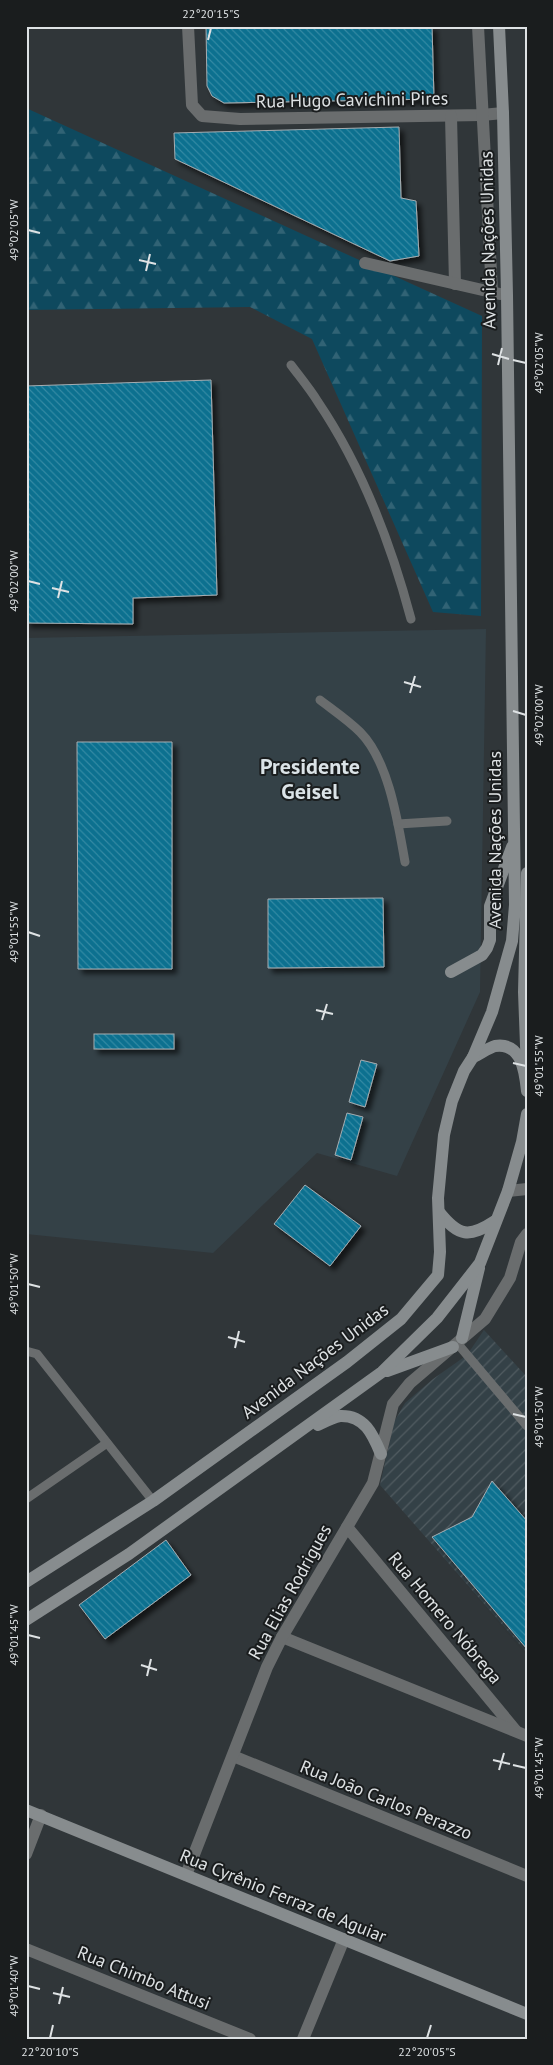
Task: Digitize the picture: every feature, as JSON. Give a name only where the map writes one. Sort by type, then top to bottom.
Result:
[{"type":"main road","name":"Avenida Nações Unidas","points":[[26,1582],[153,1501],[347,1362],[401,1320],[438,1275],[440,1252],[439,1171],[450,1110],[464,1071],[473,1057],[492,1012],[512,941],[515,905],[507,295],[499,26]]},
{"type":"main road","points":[[451,972],[482,955],[487,948],[490,940],[490,906],[515,840]]},
{"type":"main road","name":"Avenida Nações Unidas","points":[[527,873],[524,992],[527,1072]]},
{"type":"main road","points":[[473,1057],[495,1046],[507,1048],[517,1054],[525,1069],[527,1091]]},
{"type":"main road","points":[[382,1372],[457,1343],[480,1263],[508,1191],[526,1121]]},
{"type":"main road","points":[[439,1212],[449,1225],[464,1233],[479,1231],[495,1221]]},
{"type":"main road","points":[[26,1620],[129,1554],[382,1372],[437,1318],[480,1263]]},
{"type":"main road","points":[[297,1434],[339,1416],[356,1419],[372,1432],[381,1454]]},
{"type":"main road","name":"Rua Cyrênio Ferraz de Aguiar","points":[[26,1810],[527,2014]]},
{"type":"street","name":"Rua Hugo Cavichini Pires","points":[[188,26],[192,105],[202,116],[240,119],[451,116],[503,113]]},
{"type":"street","points":[[478,26],[492,292]]},
{"type":"street","points":[[451,116],[455,284]]},
{"type":"street","points":[[364,262],[507,295]]},
{"type":"street","points":[[508,1191],[527,1189]]},
{"type":"street","name":"Rua Elias Rodrigues","points":[[186,1875],[267,1666],[282,1637],[373,1483],[393,1404],[410,1383],[485,1318],[510,1278],[521,1242],[527,1234]]},
{"type":"street","name":"Rua Homero Nóbrega","points":[[347,1527],[521,1734]]},
{"type":"street","points":[[282,1637],[521,1734]]},
{"type":"street","name":"Rua João Carlos Perazzo","points":[[233,1756],[527,1876]]},
{"type":"street","points":[[26,1854],[41,1815]]},
{"type":"street","points":[[303,2039],[344,1939]]},
{"type":"street","name":"Rua Chimbo Attusi","points":[[26,1949],[250,2039]]},
{"type":"lane","points":[[291,365],[318,402],[358,473],[388,541],[411,619]]},
{"type":"lane","points":[[320,700],[360,732],[376,755],[394,802],[405,862]]},
{"type":"lane","points":[[398,824],[447,821]]},
{"type":"lane","points":[[457,1343],[527,1426]]},
{"type":"lane","points":[[26,1351],[37,1354],[153,1501]]},
{"type":"lane","points":[[26,1499],[107,1443]]},
{"type":"shaded area","points":[[486,629],[480,992],[397,1176],[317,1153],[213,1253],[26,1234],[26,638]]},
{"type":"shaded area","points":[[484,1330],[527,1377],[527,1653],[380,1485],[394,1422],[405,1403],[433,1379],[467,1355]]},
{"type":"green space","points":[[26,108],[482,316],[481,616],[433,612],[312,339],[250,307],[26,310]]},
{"type":"building","points":[[206,26],[432,26],[434,99],[224,103],[212,96],[207,86]]},
{"type":"building","points":[[399,127],[401,198],[416,201],[419,256],[390,261],[175,159],[174,133]]},
{"type":"building","points":[[211,380],[217,595],[133,598],[133,624],[26,623],[26,386]]},
{"type":"building","points":[[77,742],[172,742],[172,969],[78,969]]},
{"type":"building","points":[[383,898],[384,967],[268,968],[268,899]]},
{"type":"building","points":[[94,1034],[174,1034],[174,1049],[94,1049]]},
{"type":"building","points":[[361,1060],[377,1064],[365,1107],[349,1102]]},
{"type":"building","points":[[347,1113],[363,1117],[351,1160],[335,1155]]},
{"type":"building","points":[[305,1185],[361,1226],[330,1266],[274,1224]]},
{"type":"building","points":[[492,1481],[527,1521],[527,1649],[432,1537],[472,1517]]},
{"type":"building","points":[[166,1540],[191,1575],[105,1639],[79,1605]]},
{"type":"district","name":"Presidente Geisel","points":[[310,778]]}]
